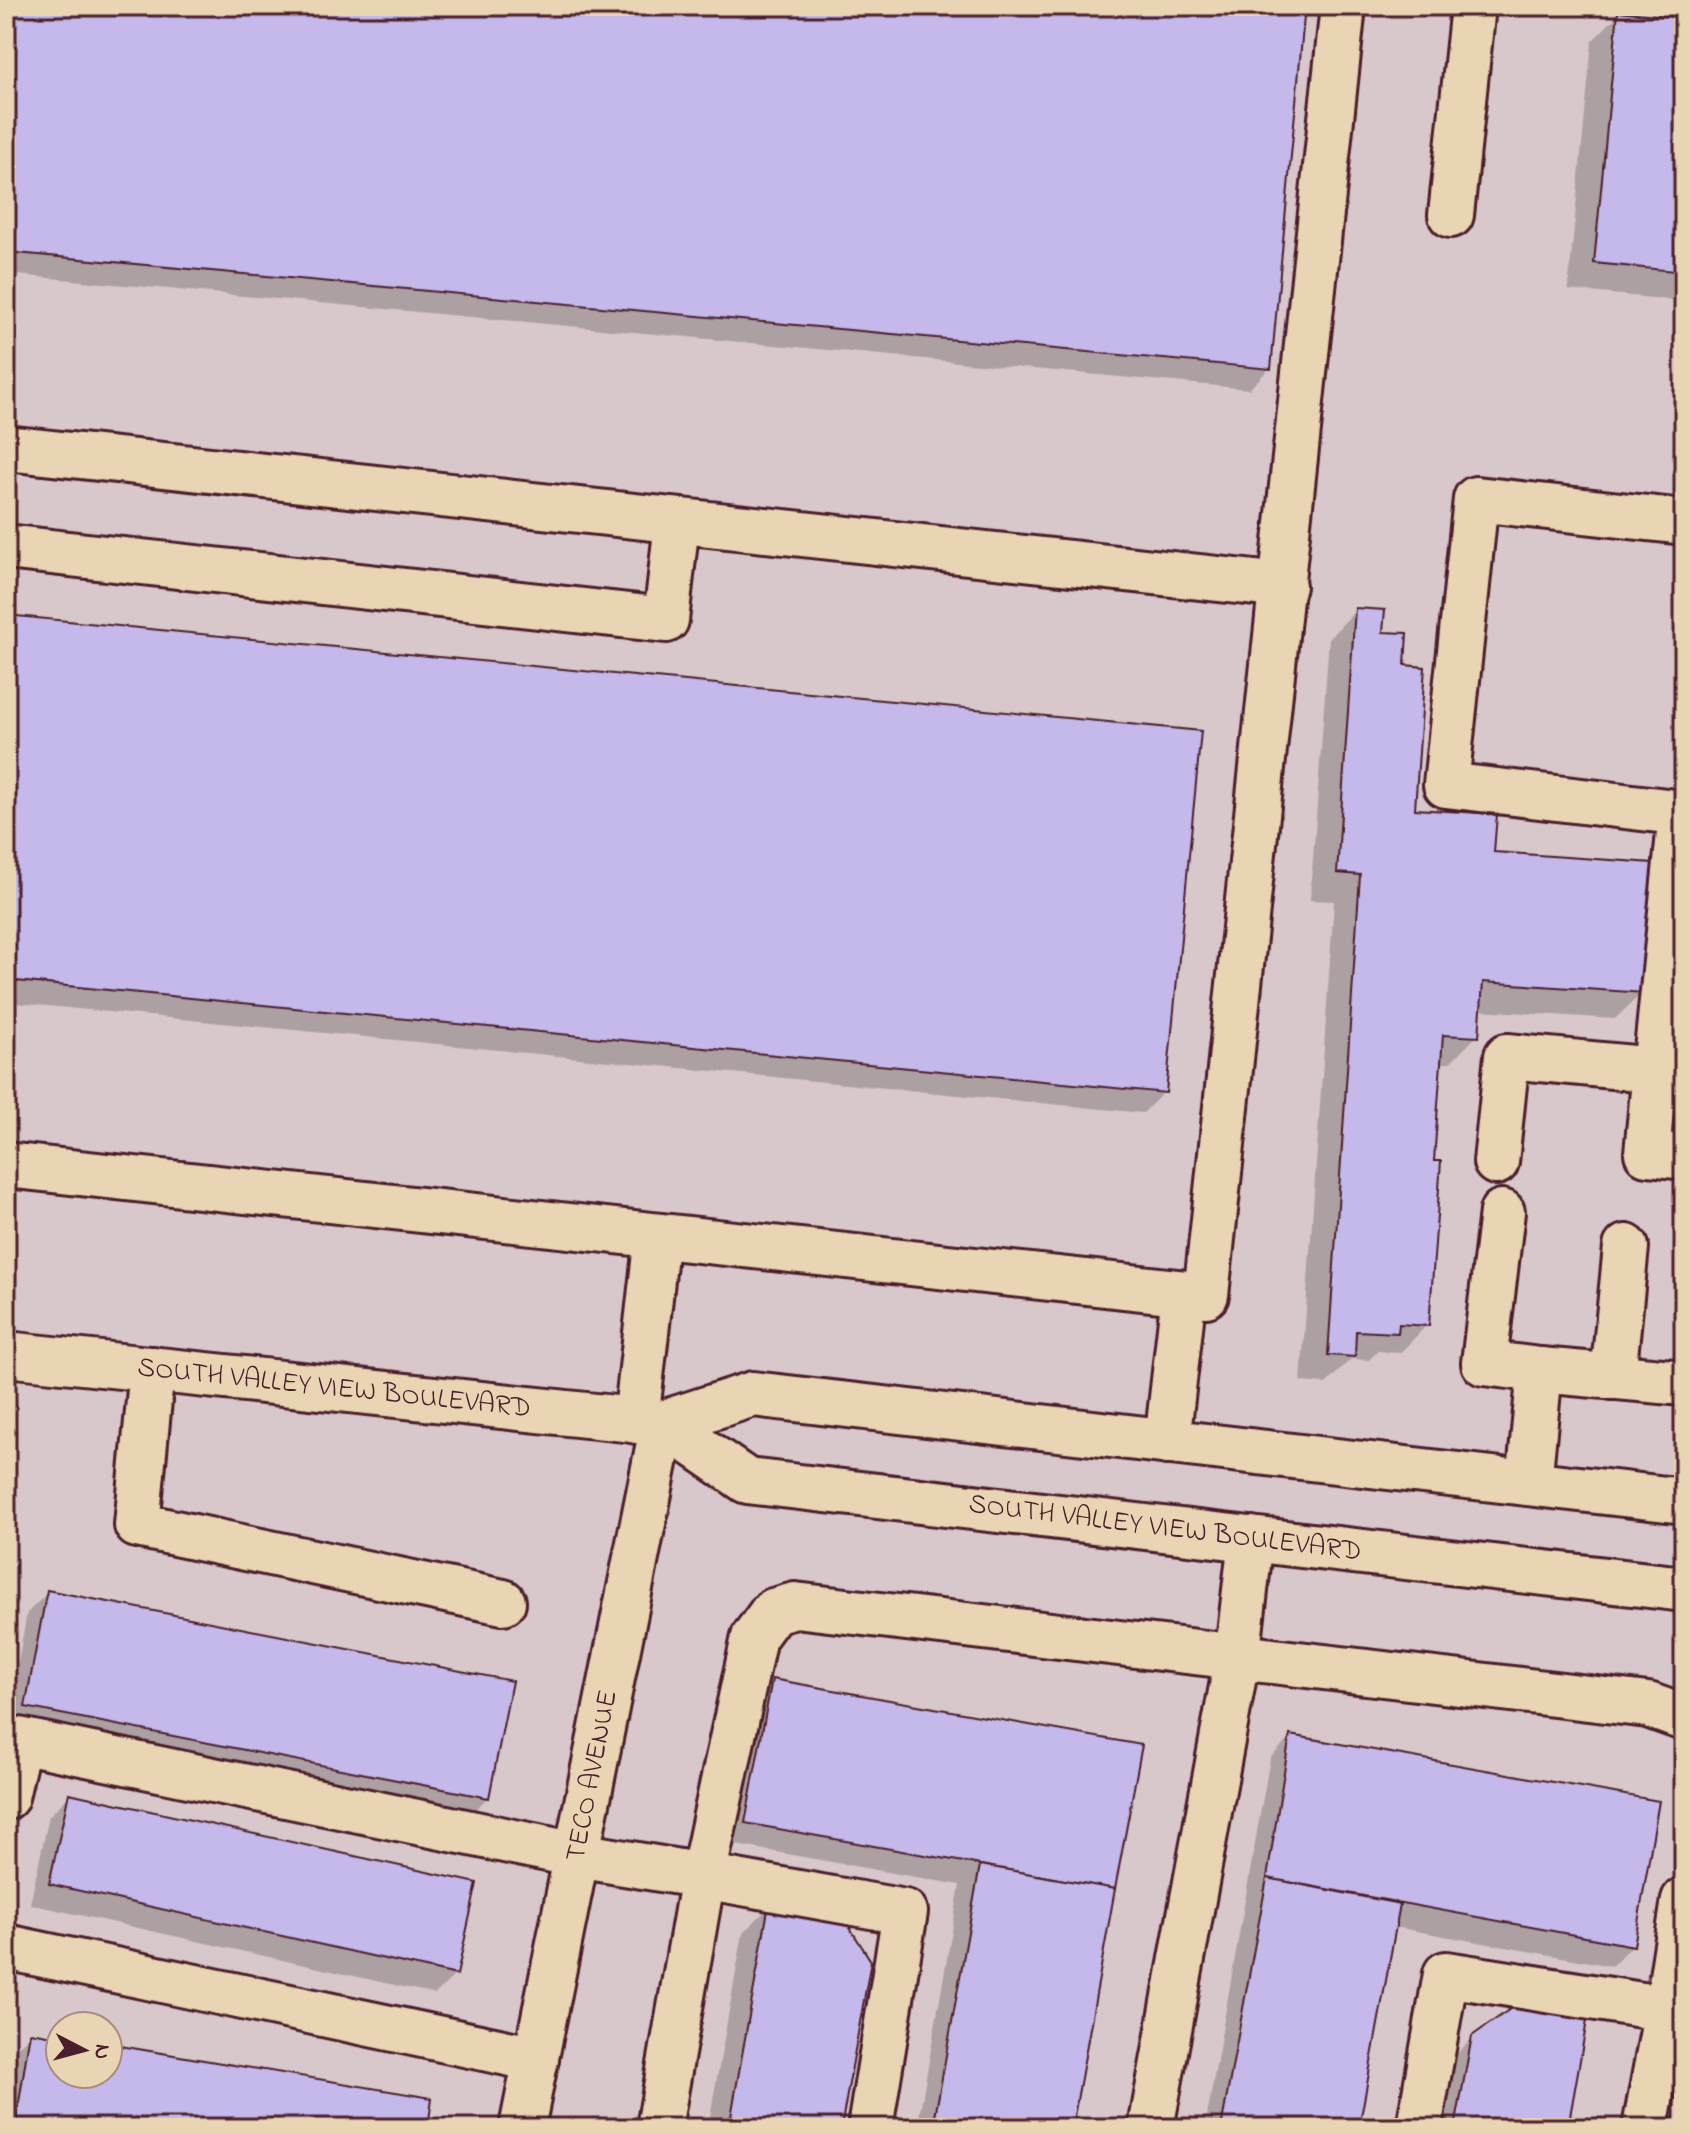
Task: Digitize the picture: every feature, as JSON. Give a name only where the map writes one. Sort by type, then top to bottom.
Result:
[{"type":"main road","points":[[6,1165],[1206,1295],[1343,6]]},
{"type":"main road","points":[[1451,215],[1473,6]]},
{"type":"main road","points":[[6,448],[1283,586]]},
{"type":"main road","points":[[1684,522],[1476,499],[1446,785],[1682,813],[1647,1153],[1684,1157]]},
{"type":"main road","points":[[6,547],[666,620],[677,522]]},
{"type":"main road","points":[[1496,1162],[1507,1056],[1655,1070]]},
{"type":"main road","points":[[1502,1212],[1484,1363],[1684,1383]]},
{"type":"main road","name":"TECO AVENUE","points":[[522,2128],[577,1855],[650,1422],[657,1236]]},
{"type":"main road","points":[[1613,1377],[1626,1247]]},
{"type":"main road","points":[[1167,1442],[1184,1293]]},
{"type":"main road","name":"SOUTH VALLEY VIEW BOULEVARD","points":[[6,1354],[650,1422],[753,1394],[1684,1501]]},
{"type":"main road","points":[[152,1369],[137,1525],[503,1602]]},
{"type":"main road","points":[[1529,1483],[1540,1370]]},
{"type":"main road","name":"SOUTH VALLEY VIEW BOULEVARD","points":[[650,1422],[747,1481],[1684,1589]]},
{"type":"main road","points":[[1151,2128],[1237,1659],[1251,1539]]},
{"type":"main road","points":[[659,2128],[703,1876],[754,1637],[773,1611],[795,1605],[1648,1705],[1684,1718]]},
{"type":"main road","points":[[6,1797],[19,1740],[577,1855],[905,1912],[870,2128]]},
{"type":"main road","points":[[1645,2128],[1676,2011],[1684,1900]]},
{"type":"main road","points":[[6,1947],[536,2059]]},
{"type":"main road","points":[[1419,2128],[1446,1974],[1676,2011]]},
{"type":"shaded area","points":[[6,6],[1684,6],[1684,2128],[6,2128]]},
{"type":"building","points":[[6,6],[1305,6],[1271,369],[6,252]]},
{"type":"building","points":[[1618,11],[1684,18],[1684,272],[1594,263]]},
{"type":"building","points":[[1355,608],[1385,610],[1383,632],[1407,633],[1405,665],[1425,667],[1415,809],[1497,814],[1494,852],[1654,863],[1645,993],[1483,982],[1479,1037],[1443,1035],[1434,1161],[1441,1161],[1429,1326],[1399,1324],[1398,1333],[1356,1331],[1355,1357],[1328,1355],[1360,875],[1337,873]]},
{"type":"building","points":[[6,615],[1201,731],[1166,1093],[6,980]]},
{"type":"building","points":[[47,1590],[512,1681],[489,1798],[25,1707]]},
{"type":"building","points":[[772,1679],[1142,1745],[1115,1889],[745,1823]]},
{"type":"building","points":[[1290,1735],[1659,1801],[1634,1946],[1267,1878]]},
{"type":"building","points":[[69,1793],[477,1883],[457,1975],[49,1884]]},
{"type":"building","points":[[980,1865],[1115,1889],[1072,2128],[933,2128]]},
{"type":"building","points":[[1267,1878],[1400,1904],[1359,2128],[1221,2128]]},
{"type":"building","points":[[769,1904],[843,1917],[871,1961],[841,2128],[729,2128]]},
{"type":"building","points":[[1517,2004],[1588,2015],[1568,2128],[1455,2128],[1472,2036]]},
{"type":"building","points":[[30,2032],[44,2034],[44,2090],[124,2090],[124,2047],[432,2098],[428,2128],[15,2128]]}]
